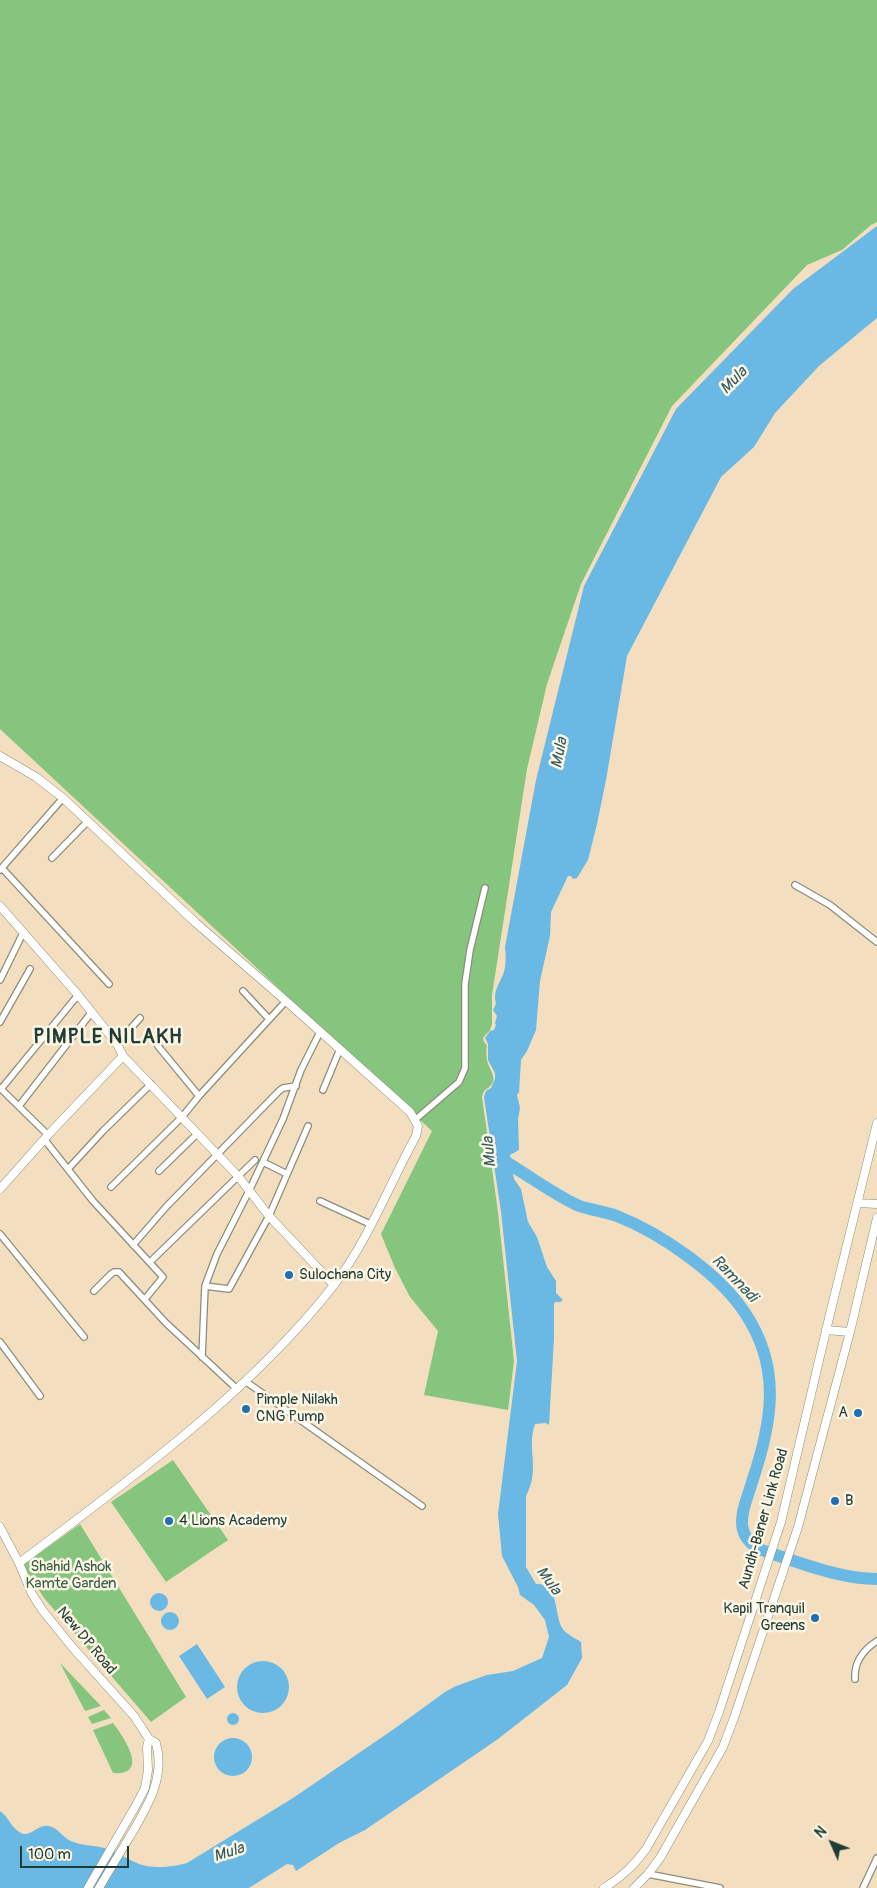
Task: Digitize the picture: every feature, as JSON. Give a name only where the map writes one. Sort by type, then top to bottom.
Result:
[{"type":"main road","points":[[0,756],[36,777],[63,798],[196,924],[286,1001],[410,1112],[416,1119],[418,1126],[416,1136],[362,1241],[334,1284],[296,1328],[237,1389],[133,1476],[19,1563]]},
{"type":"main road","points":[[0,906],[78,995],[117,1044],[123,1056],[238,1176],[269,1216],[334,1284]]},
{"type":"main road","points":[[0,1189],[46,1137],[123,1056]]},
{"type":"main road","name":"Aundh-Baner Link Road","points":[[604,1888],[622,1876],[636,1863],[708,1741],[781,1522],[877,1123]]},
{"type":"main road","points":[[857,1203],[877,1204]]},
{"type":"main road","name":"Aundh-Baner Link Road","points":[[634,1888],[660,1858],[723,1747],[798,1527],[850,1332],[877,1218]]},
{"type":"main road","points":[[826,1330],[850,1332]]},
{"type":"main road","name":"New DP Road","points":[[0,1527],[19,1563],[32,1594],[43,1611],[73,1648],[134,1716],[149,1739],[156,1743],[158,1750],[158,1771],[154,1791],[144,1812],[99,1888]]},
{"type":"main road","points":[[88,1888],[135,1807],[147,1779],[149,1760],[147,1747],[149,1739]]},
{"type":"main road","points":[[636,1863],[648,1874]]},
{"type":"street","points":[[63,798],[1,869],[109,984]]},
{"type":"street","points":[[52,858],[88,821]]},
{"type":"street","points":[[794,885],[830,905],[877,942]]},
{"type":"street","points":[[416,1119],[459,1082],[463,1075],[465,1068],[465,984],[470,950],[485,888]]},
{"type":"street","points":[[0,980],[23,933]]},
{"type":"street","points":[[0,1022],[30,969]]},
{"type":"street","points":[[243,991],[270,1019]]},
{"type":"street","points":[[78,995],[1,1088],[46,1137],[93,1201],[163,1277],[145,1299]]},
{"type":"street","points":[[112,1187],[182,1118],[199,1096],[286,1001]]},
{"type":"street","points":[[19,1106],[91,1013]]},
{"type":"street","points":[[117,1044],[140,1018]]},
{"type":"street","points":[[202,1357],[205,1286],[217,1254],[283,1119],[320,1032]]},
{"type":"street","points":[[158,1046],[199,1096]]},
{"type":"street","points":[[322,1090],[340,1050]]},
{"type":"street","points":[[68,1169],[103,1131],[151,1084]]},
{"type":"street","points":[[133,1244],[166,1207],[279,1091],[283,1088],[296,1086]]},
{"type":"street","points":[[205,1286],[229,1289],[269,1216],[308,1126]]},
{"type":"street","points":[[159,1171],[197,1134]]},
{"type":"street","points":[[150,1262],[255,1160]]},
{"type":"street","points":[[263,1162],[287,1174]]},
{"type":"street","points":[[320,1202],[370,1224]]},
{"type":"street","points":[[0,1234],[84,1337]]},
{"type":"street","points":[[94,1291],[116,1271],[166,1323],[237,1389]]},
{"type":"street","points":[[0,1342],[40,1396]]},
{"type":"street","points":[[244,1381],[422,1506]]},
{"type":"street","points":[[855,1679],[854,1670],[856,1663],[866,1649],[877,1641]]},
{"type":"street","points":[[863,1888],[877,1858]]},
{"type":"street","points":[[648,1874],[720,1888]]},
{"type":"green space","points":[[0,0],[877,0],[877,222],[842,250],[807,265],[672,406],[581,584],[547,684],[527,769],[492,995],[492,1024],[490,1030],[483,1038],[487,1045],[487,1059],[493,1076],[493,1082],[484,1091],[482,1097],[498,1212],[514,1361],[508,1410],[424,1395],[438,1331],[410,1297],[381,1234],[432,1131],[0,729]]},
{"type":"green space","name":"4 Lions Academy","points":[[173,1460],[228,1540],[166,1582],[111,1502]]},
{"type":"green space","name":"Shahid Ashok Kamte Garden","points":[[80,1524],[186,1697],[151,1722],[44,1598],[23,1565]]},
{"type":"green space","points":[[60,1663],[101,1706],[85,1711]]},
{"type":"green space","points":[[104,1710],[111,1718],[92,1724],[88,1717]]},
{"type":"green space","points":[[113,1723],[123,1737],[131,1754],[132,1762],[130,1768],[124,1772],[113,1773],[93,1730]]},
{"type":"water","name":"Mula","points":[[877,226],[877,318],[819,366],[775,413],[754,447],[721,477],[627,656],[606,780],[588,860],[577,878],[573,879],[571,876],[568,876],[551,912],[550,936],[540,981],[536,1030],[521,1060],[519,1092],[517,1095],[520,1108],[518,1119],[519,1150],[510,1155],[514,1179],[521,1189],[528,1222],[537,1237],[547,1267],[556,1281],[556,1293],[563,1300],[554,1304],[549,1425],[546,1423],[535,1424],[533,1433],[532,1477],[526,1496],[526,1567],[536,1584],[549,1588],[555,1600],[562,1628],[581,1642],[582,1658],[567,1685],[498,1739],[365,1830],[339,1843],[296,1871],[293,1865],[287,1864],[249,1888],[0,1888],[0,1811],[21,1833],[25,1834],[48,1826],[55,1828],[68,1840],[75,1843],[113,1851],[144,1866],[163,1867],[187,1863],[293,1798],[445,1692],[487,1675],[513,1671],[542,1658],[549,1637],[545,1620],[534,1605],[520,1595],[518,1587],[502,1556],[498,1514],[517,1361],[501,1212],[484,1097],[495,1079],[495,1073],[488,1060],[488,1044],[485,1038],[490,1031],[494,1030],[496,1025],[497,1016],[493,1010],[496,1004],[495,995],[505,969],[505,947],[536,780],[584,586],[676,409],[793,289]]},
{"type":"water","points":[[159,1593],[165,1596],[168,1602],[165,1608],[159,1611],[153,1608],[150,1602],[153,1596]]},
{"type":"water","points":[[170,1612],[176,1615],[179,1621],[176,1627],[170,1630],[164,1627],[161,1621],[164,1615]]},
{"type":"water","points":[[197,1644],[225,1687],[207,1699],[179,1656]]},
{"type":"water","points":[[263,1661],[273,1663],[281,1669],[287,1677],[289,1687],[287,1697],[281,1705],[273,1711],[263,1713],[253,1711],[245,1705],[239,1697],[237,1687],[239,1677],[245,1669],[253,1663]]},
{"type":"water","points":[[231,1713],[235,1713],[239,1719],[235,1725],[231,1725],[227,1721],[227,1717]]},
{"type":"water","points":[[233,1738],[246,1744],[252,1757],[246,1770],[233,1776],[220,1770],[214,1757],[220,1744]]},
{"type":"waterway","name":"Ramnadi","points":[[506,1162],[577,1205],[617,1216],[634,1223],[670,1244],[704,1269],[734,1298],[757,1334],[765,1354],[769,1375],[770,1396],[765,1438],[742,1518],[744,1533],[747,1539],[755,1546],[769,1553],[808,1566],[854,1577],[877,1579]]},
{"type":"place","name":"Sulochana City","points":[[289,1275]]},
{"type":"place","name":"Pimple Nilakh CNG Pump","points":[[246,1409]]},
{"type":"place","name":"A","points":[[858,1413]]},
{"type":"place","name":"B","points":[[835,1501]]},
{"type":"place","name":"4 Lions Academy","points":[[169,1521]]},
{"type":"place","name":"Kapil Tranquil Greens","points":[[815,1618]]},
{"type":"district","name":"PIMPLE NILAKH","points":[[108,1038]]}]
